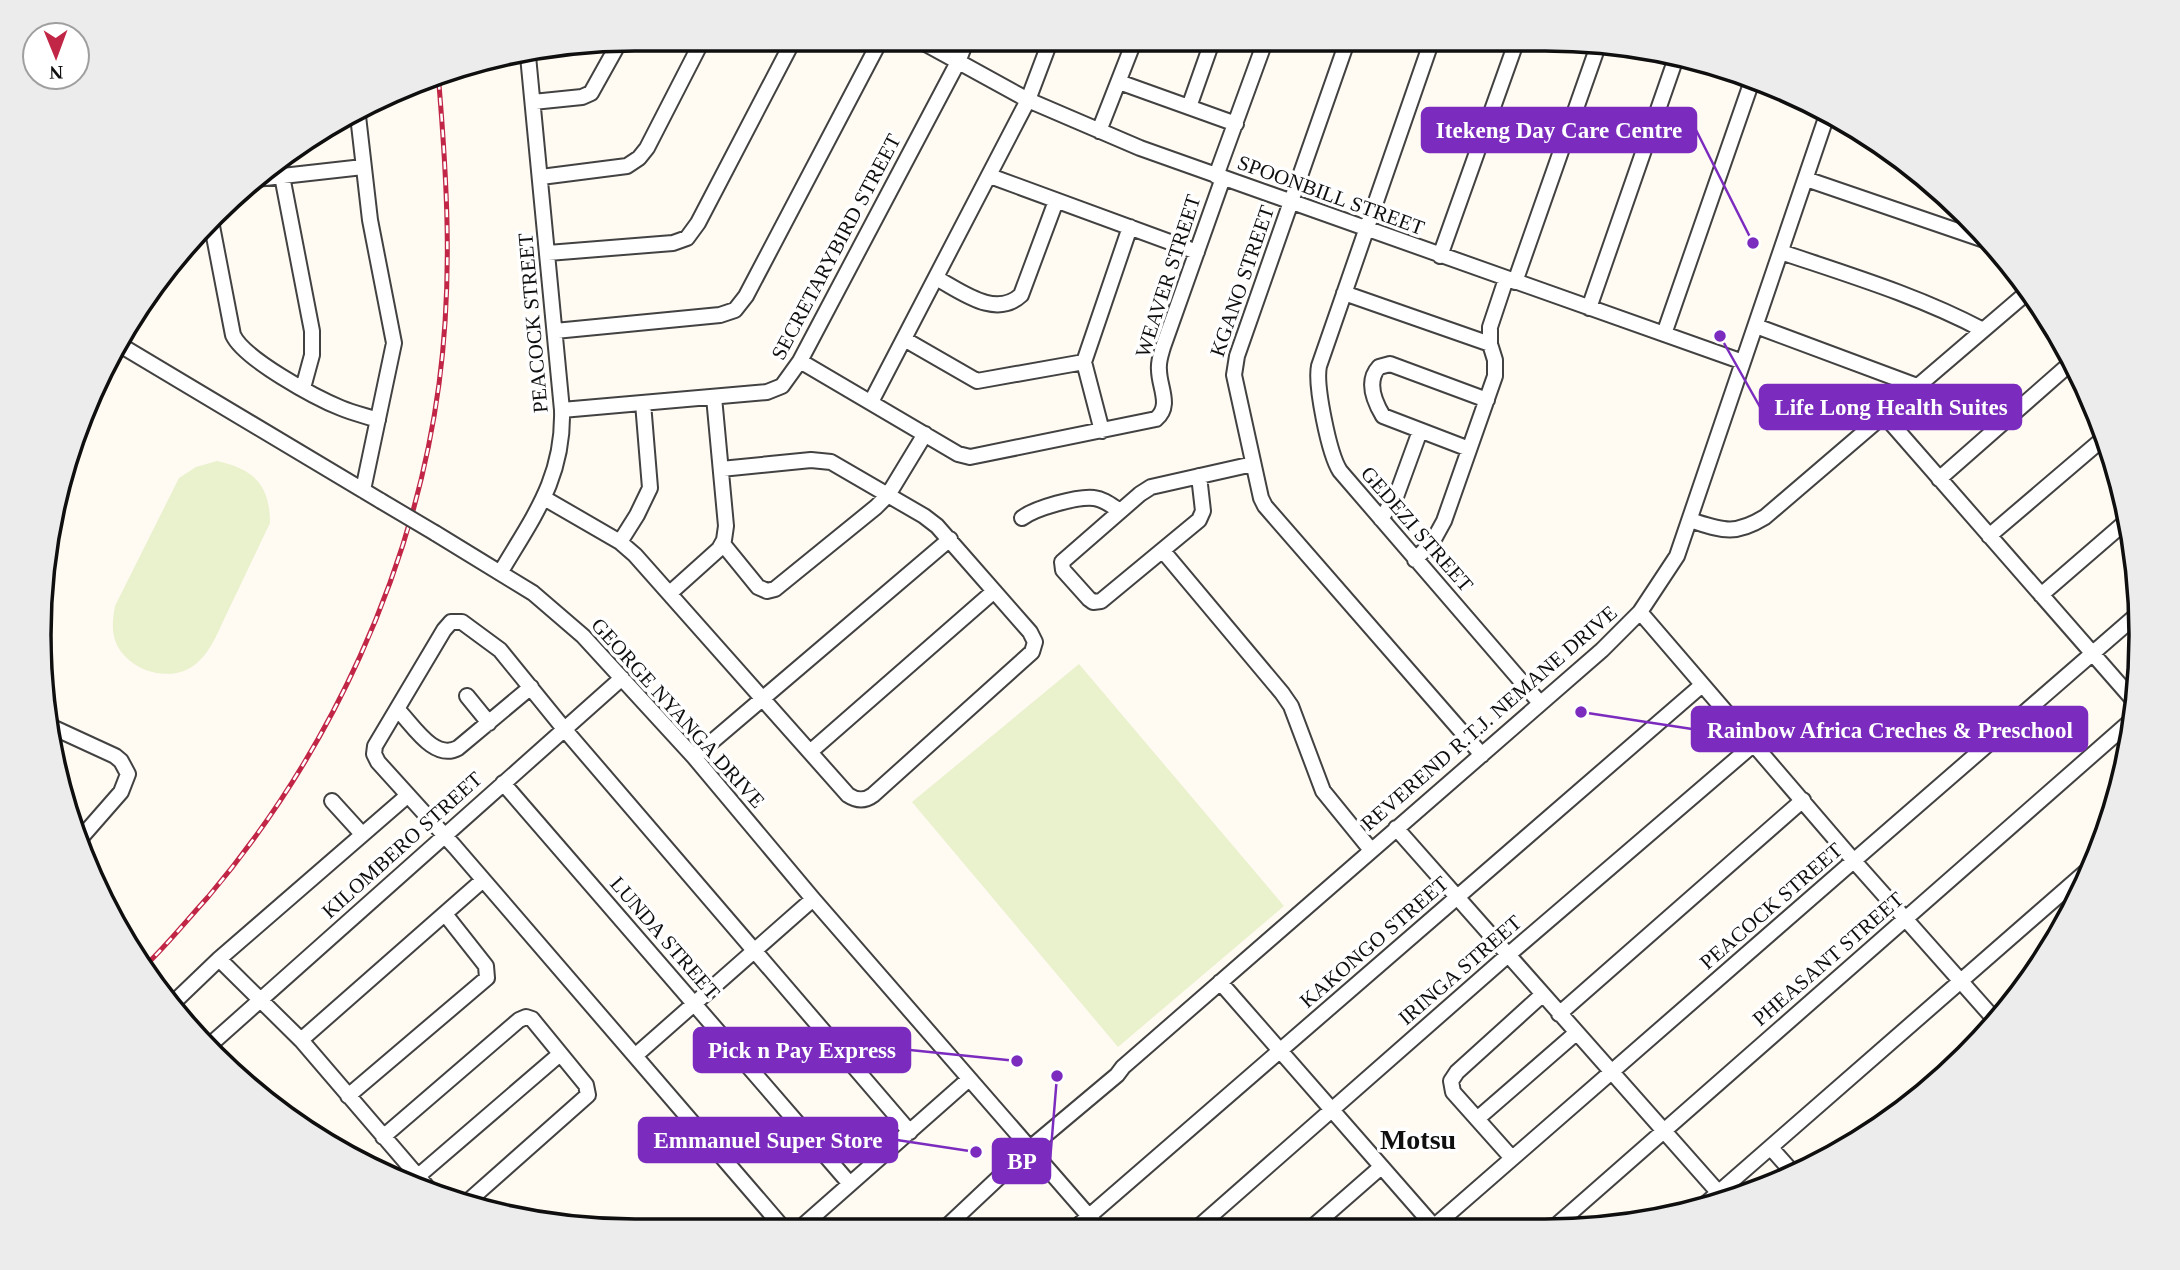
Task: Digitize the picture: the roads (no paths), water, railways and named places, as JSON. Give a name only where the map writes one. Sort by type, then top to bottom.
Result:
[{"type":"street","points":[[541,177],[617,168],[634,163],[647,148],[697,51]]},
{"type":"street","points":[[548,253],[673,243],[687,238],[698,223],[788,51]]},
{"type":"street","points":[[555,331],[720,315],[735,310],[746,296],[875,51]]},
{"type":"street","name":"SPOONBILL STREET","points":[[938,51],[1028,100],[1100,131],[1366,230],[1743,362]]},
{"type":"street","name":"SECRETARYBIRD STREET","points":[[562,410],[775,390],[789,379],[962,51]]},
{"type":"street","points":[[871,402],[1028,100],[1046,51]]},
{"type":"street","points":[[1100,131],[1131,51]]},
{"type":"street","points":[[1189,107],[1209,51]]},
{"type":"street","name":"WEAVER STREET","points":[[800,361],[958,454],[975,457],[1150,421],[1160,415],[1164,403],[1159,359],[1197,252],[1236,124],[1262,51]]},
{"type":"street","name":"KGANO STREET","points":[[1344,51],[1234,367],[1236,386],[1261,498],[1271,515],[1482,755]]},
{"type":"street","name":"GEDEZI STREET","points":[[1428,51],[1320,366],[1318,387],[1337,466],[1540,703]]},
{"type":"street","points":[[1440,256],[1513,51]]},
{"type":"street","points":[[533,102],[582,97],[591,93],[614,52]]},
{"type":"street","points":[[1415,560],[1438,533],[1488,400],[1495,368],[1490,327],[1510,281],[1595,53]]},
{"type":"street","name":"PEACOCK STREET","points":[[500,572],[544,498],[561,453],[562,410],[529,61]]},
{"type":"street","points":[[1589,308],[1673,66]]},
{"type":"street","points":[[1119,82],[1236,124]]},
{"type":"street","points":[[1664,334],[1750,88]]},
{"type":"street","points":[[358,121],[370,220],[394,343],[363,489]]},
{"type":"street","name":"REVEREND R.T.J. NEMANE DRIVE","points":[[947,1219],[1029,1146],[1117,1075],[1602,650],[1640,612],[1677,556],[1825,123]]},
{"type":"street","points":[[272,177],[363,167]]},
{"type":"street","points":[[282,176],[312,331],[312,355],[303,388]]},
{"type":"street","points":[[990,176],[1197,252]]},
{"type":"street","points":[[1806,179],[1970,235]]},
{"type":"street","points":[[936,278],[986,303],[1002,305],[1015,300],[1021,295],[1056,201]]},
{"type":"street","points":[[1101,430],[1084,362],[1130,227]]},
{"type":"street","points":[[213,232],[236,342],[253,357],[303,388],[343,409],[378,420]]},
{"type":"street","points":[[1781,252],[1877,285],[1983,330]]},
{"type":"street","points":[[1344,293],[1490,344]]},
{"type":"street","points":[[1690,520],[1730,530],[1748,527],[1765,517],[2022,297]]},
{"type":"street","points":[[1756,326],[1917,386]]},
{"type":"street","points":[[904,339],[977,381],[1084,362]]},
{"type":"street","name":"GEORGE NYANGA DRIVE","points":[[126,349],[500,572],[562,617],[694,757],[813,899],[1092,1219]]},
{"type":"street","points":[[1469,449],[1389,419],[1380,412],[1371,381],[1376,370],[1382,365],[1397,367],[1488,400]]},
{"type":"street","points":[[1939,479],[2065,369]]},
{"type":"street","points":[[670,593],[723,544],[726,526],[714,397]]},
{"type":"street","points":[[620,542],[650,488],[643,403]]},
{"type":"street","points":[[1884,415],[2126,692]]},
{"type":"street","points":[[1381,519],[1397,494],[1420,431]]},
{"type":"street","points":[[723,544],[758,587],[771,591],[865,517],[888,495],[925,434]]},
{"type":"street","points":[[1989,536],[2097,444]]},
{"type":"street","points":[[544,498],[620,542],[670,593],[853,798],[868,799],[1032,652],[1035,642],[1030,632],[950,539],[924,516],[825,460],[721,469]]},
{"type":"street","points":[[1199,476],[1202,516],[1101,601],[1093,602],[1089,599],[1063,570],[1062,562],[1151,487],[1199,476],[1253,464]]},
{"type":"street","points":[[1023,518],[1038,509],[1086,498],[1104,500],[1120,511]]},
{"type":"street","points":[[2041,595],[2119,527]]},
{"type":"street","points":[[694,757],[950,539]]},
{"type":"street","points":[[1163,551],[1282,693],[1291,706],[1323,790],[1371,850]]},
{"type":"street","points":[[810,752],[993,592]]},
{"type":"street","points":[[1640,612],[1854,861],[1990,1013]]},
{"type":"street","points":[[776,1219],[636,1055],[380,765],[374,754],[375,746],[451,622],[467,624],[490,641],[910,1132]]},
{"type":"street","name":"PEACOCK STREET","points":[[1445,1219],[1511,1157],[2129,622]]},
{"type":"street","name":"KILOMBERO STREET","points":[[215,1041],[622,678]]},
{"type":"street","name":"KAKONGO STREET","points":[[1086,1219],[1702,685]]},
{"type":"street","points":[[398,710],[434,747],[443,752],[458,748],[531,687]]},
{"type":"street","points":[[467,696],[489,723]]},
{"type":"street","points":[[59,730],[115,756],[128,774],[121,792],[85,833]]},
{"type":"street","name":"PHEASANT STREET","points":[[1564,1218],[2121,730]]},
{"type":"street","name":"IRINGA STREET","points":[[1208,1219],[1754,744]]},
{"type":"street","name":"LUNDA STREET","points":[[503,783],[850,1184]]},
{"type":"street","points":[[178,999],[219,959],[407,796]]},
{"type":"street","points":[[332,800],[362,834]]},
{"type":"street","points":[[1559,1014],[1803,800]]},
{"type":"street","points":[[1396,828],[1718,1192],[2074,882]]},
{"type":"street","points":[[301,1040],[483,880]]},
{"type":"street","points":[[636,1055],[813,899]]},
{"type":"street","points":[[348,1096],[487,978],[486,966],[445,914]]},
{"type":"street","points":[[219,959],[301,1040],[417,1177],[560,1054]]},
{"type":"street","points":[[1220,982],[1425,1219]]},
{"type":"street","points":[[1511,1157],[1454,1092],[1451,1083],[1453,1076],[1542,995]]},
{"type":"street","points":[[383,1137],[523,1018],[532,1019],[586,1085],[587,1097],[474,1196]]},
{"type":"street","points":[[1477,1119],[1576,1033]]},
{"type":"street","points":[[810,1219],[969,1079]]},
{"type":"street","name":"REVEREND R.T.J. NEMANE DRIVE","points":[[954,1219],[1029,1146]]},
{"type":"street","points":[[1771,1148],[1787,1166]]},
{"type":"street","points":[[1322,1219],[1381,1167]]},
{"type":"railway","points":[[150,961],[208,897],[252,841],[292,782],[328,721],[360,657],[387,591],[410,523],[427,454],[439,384],[446,306],[446,189],[439,85]]},
{"type":"place","name":"Itekeng Day Care Centre","points":[[1753,243]]},
{"type":"place","name":"Life Long Health Suites","points":[[1720,336]]},
{"type":"place","name":"Rainbow Africa Creches & Preschool","points":[[1581,712]]},
{"type":"place","name":"Pick n Pay Express","points":[[1017,1061]]},
{"type":"place","name":"BP","points":[[1057,1076]]},
{"type":"place","name":"Emmanuel Super Store","points":[[976,1152]]},
{"type":"district","name":"Motsu","points":[[1418,1139]]}]
